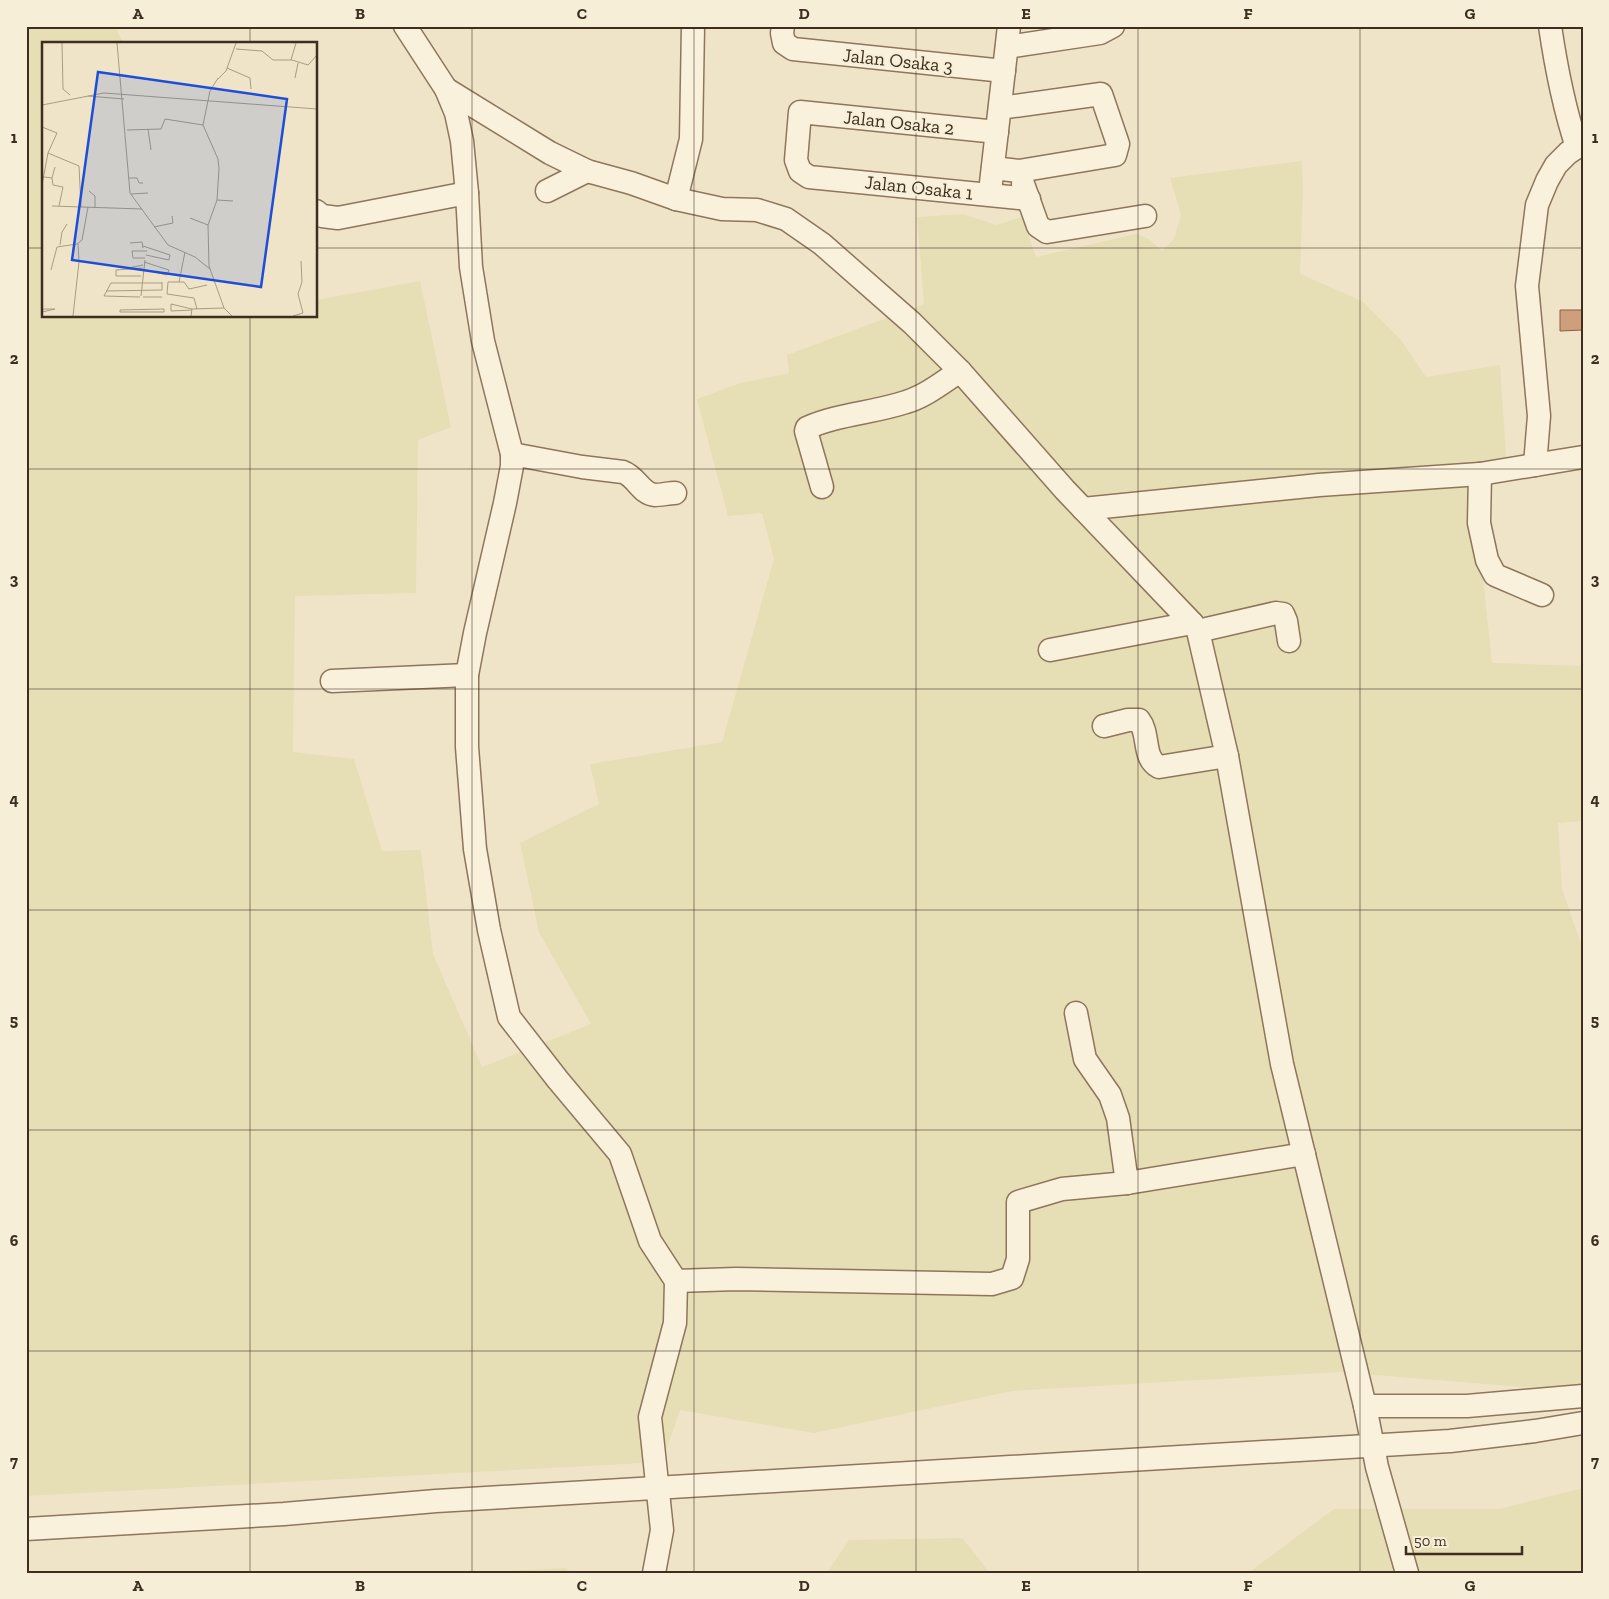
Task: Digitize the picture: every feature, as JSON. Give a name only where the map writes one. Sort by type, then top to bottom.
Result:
[{"type":"street","points":[[405,26],[446,90],[456,113],[462,141],[471,267],[483,341],[512,454],[512,466],[505,503],[467,675],[467,748],[475,849],[489,930],[509,1016],[558,1080],[620,1154],[650,1242],[676,1281],[675,1323],[650,1417],[662,1530],[654,1573]]},
{"type":"street","points":[[676,200],[691,139],[693,26]]},
{"type":"street","name":"Jalan Osaka 3","points":[[783,26],[784,43],[793,50],[1004,71]]},
{"type":"street","points":[[990,194],[1008,36],[1100,33],[1113,26]]},
{"type":"street","points":[[1535,466],[1539,416],[1527,286],[1537,205],[1556,165],[1568,153],[1580,145],[1569,123],[1555,60],[1550,26]]},
{"type":"street","points":[[446,90],[550,153],[587,171],[631,183],[676,200],[722,209],[756,210],[786,220],[822,244],[912,323],[960,371],[1083,509],[1195,627],[1227,756],[1282,1064],[1365,1406],[1377,1467],[1407,1573]]},
{"type":"street","points":[[993,168],[1019,170],[1115,155],[1118,144],[1101,94],[1000,108]]},
{"type":"street","name":"Jalan Osaka 2","points":[[810,177],[800,171],[796,160],[800,112],[997,132]]},
{"type":"street","points":[[1019,170],[1038,226],[1047,232],[1145,216]]},
{"type":"street","points":[[547,191],[587,171]]},
{"type":"street","name":"Jalan Osaka 1","points":[[810,177],[1029,199]]},
{"type":"street","points":[[318,213],[322,216],[338,218],[467,193]]},
{"type":"street","points":[[822,487],[806,431],[807,428],[831,419],[906,402],[921,396],[960,371]]},
{"type":"street","points":[[512,454],[582,467],[623,472],[630,474],[647,493],[653,495],[675,493]]},
{"type":"street","points":[[1083,509],[1297,488],[1319,484],[1480,474],[1583,457]]},
{"type":"street","points":[[1480,474],[1479,522],[1487,560],[1495,575],[1542,595]]},
{"type":"street","points":[[1050,650],[1276,613],[1282,614],[1286,622],[1289,641]]},
{"type":"street","points":[[332,681],[467,675]]},
{"type":"street","points":[[1104,726],[1128,720],[1139,720],[1144,726],[1150,758],[1159,766],[1227,756]]},
{"type":"street","points":[[1076,1013],[1085,1059],[1110,1095],[1118,1118],[1127,1182]]},
{"type":"street","points":[[676,1281],[736,1279],[992,1284],[1012,1278],[1018,1259],[1018,1202],[1062,1189],[1127,1182],[1304,1154]]},
{"type":"street","points":[[1365,1406],[1467,1406],[1583,1396]]},
{"type":"street","points":[[26,1529],[284,1514],[436,1501],[657,1487],[1459,1440],[1583,1423]]},
{"type":"shaded area","points":[[26,26],[115,26],[123,42],[42,42],[42,318],[318,318],[318,300],[420,281],[451,427],[418,440],[416,593],[295,596],[293,752],[354,759],[382,851],[421,850],[433,954],[482,1067],[591,1024],[539,932],[520,843],[599,804],[590,764],[722,742],[774,559],[762,513],[728,516],[697,399],[741,383],[789,373],[787,355],[924,304],[917,217],[963,214],[996,225],[1022,217],[1036,257],[1136,234],[1149,239],[1162,251],[1174,239],[1181,215],[1170,178],[1302,161],[1300,274],[1362,301],[1401,340],[1426,377],[1500,365],[1507,470],[1472,472],[1492,663],[1583,666],[1583,821],[1558,823],[1562,889],[1583,949],[1583,1392],[1338,1372],[1012,1391],[814,1433],[680,1410],[662,1462],[26,1496]]},
{"type":"shaded area","points":[[1583,1488],[1583,1573],[1248,1573],[1334,1509],[1499,1509]]},
{"type":"shaded area","points":[[962,1538],[990,1573],[827,1573],[849,1540]]},
{"type":"shaded area","points":[[566,1568],[572,1573],[467,1573]]},
{"type":"building","points":[[1560,310],[1583,310],[1583,330],[1560,331]]}]
